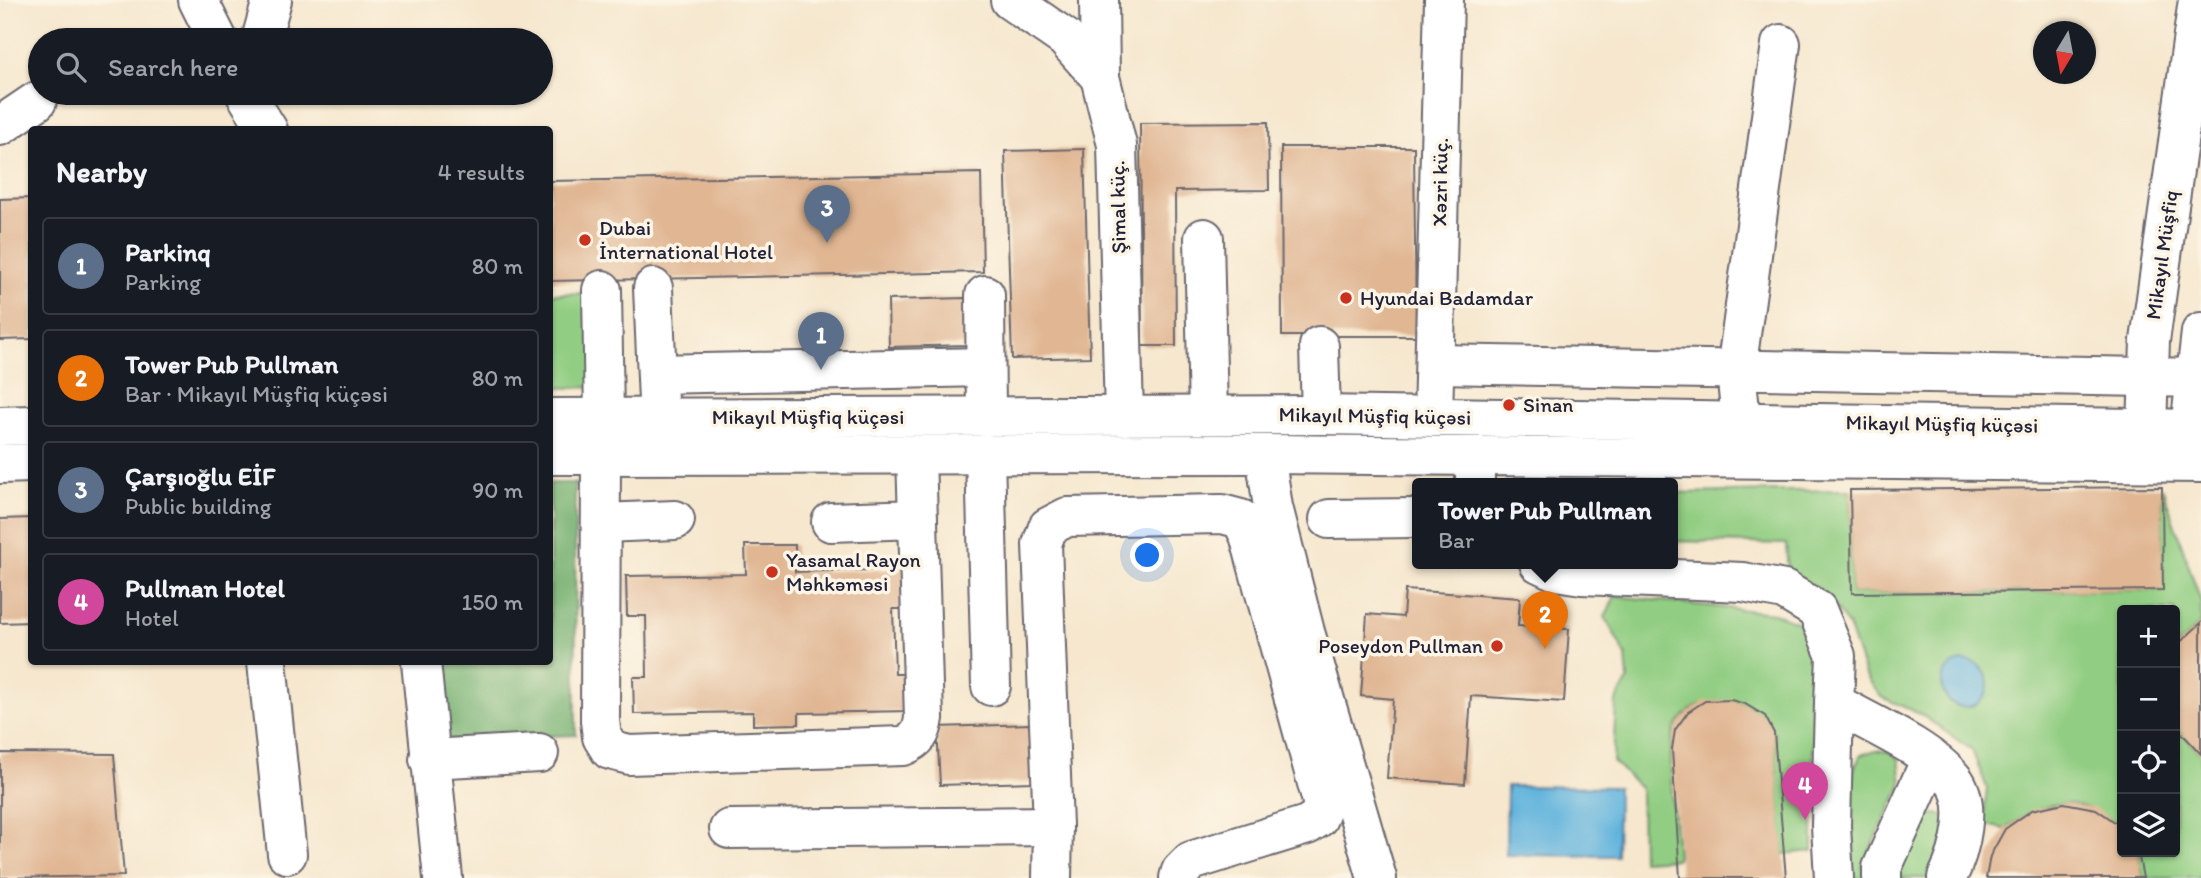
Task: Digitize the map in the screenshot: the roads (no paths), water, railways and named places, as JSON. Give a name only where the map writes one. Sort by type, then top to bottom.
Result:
[{"type":"main road","points":[[198,0],[212,28]]},
{"type":"main road","points":[[264,28],[272,0]]},
{"type":"main road","points":[[1010,0],[1065,38],[1100,77]]},
{"type":"main road","name":"Şimal küç.","points":[[1099,0],[1100,77],[1117,145],[1124,416]]},
{"type":"main road","name":"Xəzri küç.","points":[[1433,417],[1444,0]]},
{"type":"main road","name":"Mikayıl Müşfiq","points":[[2147,428],[2150,341],[2198,0]]},
{"type":"main road","points":[[1741,420],[1736,371],[1781,44]]},
{"type":"main road","points":[[0,126],[31,105]]},
{"type":"main road","points":[[252,105],[266,126]]},
{"type":"main road","points":[[1204,238],[1208,415]]},
{"type":"main road","points":[[653,288],[659,418]]},
{"type":"main road","points":[[602,290],[600,721],[602,737],[610,750],[629,755],[903,746],[916,740],[922,730],[923,718],[916,455]]},
{"type":"main road","points":[[985,295],[986,417]]},
{"type":"main road","points":[[2197,441],[2197,378],[2201,332]]},
{"type":"main road","points":[[1319,346],[1321,415]]},
{"type":"main road","points":[[1435,364],[2197,378]]},
{"type":"main road","points":[[657,374],[985,366]]},
{"type":"main road","name":"Mikayıl Müşfiq küçəsi","points":[[553,454],[659,418],[1321,415],[1741,420],[2147,428],[2197,441]]},
{"type":"main road","name":"Mikayıl Müşfiq küçəsi","points":[[553,419],[602,436],[916,455],[1265,454],[1475,469],[2197,441]]},
{"type":"main road","points":[[0,426],[28,425]]},
{"type":"main road","points":[[985,454],[991,685]]},
{"type":"main road","points":[[1179,878],[1181,871],[1191,860],[1307,825],[1318,818],[1323,805],[1290,636],[1265,454]]},
{"type":"main road","points":[[0,464],[28,463]]},
{"type":"main road","points":[[1052,878],[1053,826],[1042,544],[1048,527],[1067,517],[1222,514],[1241,519],[1249,535],[1290,636],[1377,878]]},
{"type":"main road","points":[[1329,519],[1412,518]]},
{"type":"main road","points":[[831,523],[918,519]]},
{"type":"main road","points":[[603,523],[675,520]]},
{"type":"main road","points":[[1554,569],[1582,575],[1743,582],[1784,590],[1817,610],[1836,656],[1831,827],[1834,878]]},
{"type":"main road","points":[[267,665],[287,854]]},
{"type":"main road","points":[[421,665],[443,878]]},
{"type":"main road","points":[[1834,703],[1931,759],[1954,779],[1962,807],[1959,845],[1947,878]]},
{"type":"main road","points":[[429,759],[539,753]]},
{"type":"main road","points":[[1882,878],[1882,869],[1931,759]]},
{"type":"main road","points":[[729,829],[1053,826]]},
{"type":"water","points":[[1965,661],[1981,668],[1988,684],[1981,700],[1965,707],[1949,700],[1942,684],[1949,668]]},
{"type":"water","points":[[1507,786],[1618,787],[1617,856],[1506,855]]},
{"type":"place","name":"Dubai İnternational Hotel","points":[[585,240]]},
{"type":"place","name":"Çarşıoğlu EİF","points":[[827,243]]},
{"type":"place","name":"Hyundai Badamdar","points":[[1346,298]]},
{"type":"place","name":"Parkinq","points":[[821,370]]},
{"type":"place","name":"Sinan","points":[[1509,405]]},
{"type":"place","name":"Yasamal Rayon Məhkəməsi","points":[[772,572]]},
{"type":"place","name":"Poseydon Pullman","points":[[1497,646]]},
{"type":"place","name":"Tower Pub Pullman","points":[[1545,649]]},
{"type":"place","name":"Pullman Hotel","points":[[1805,820]]}]
